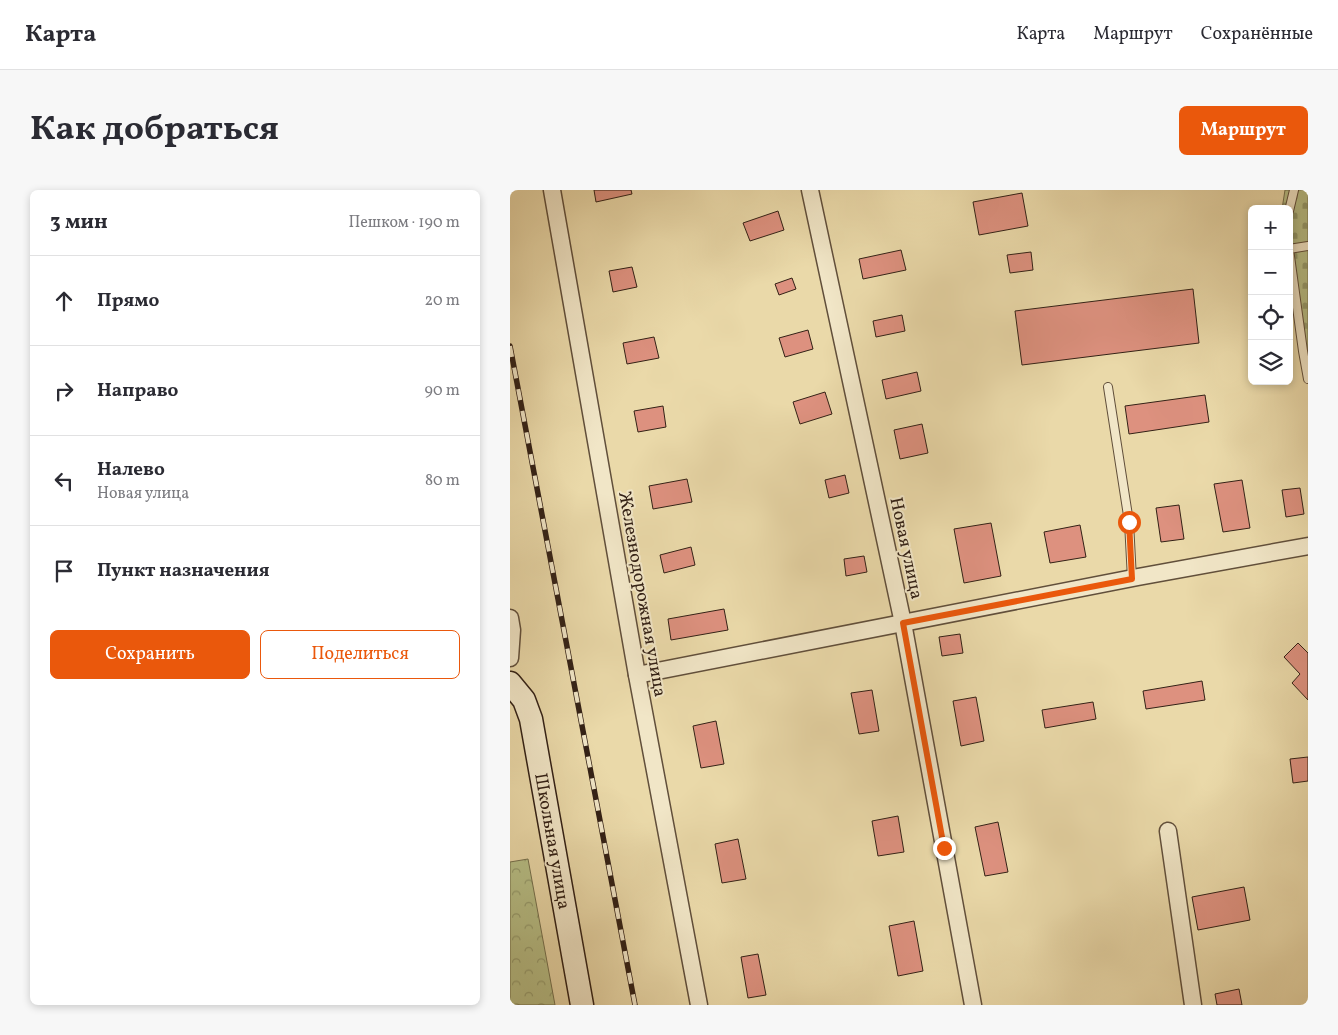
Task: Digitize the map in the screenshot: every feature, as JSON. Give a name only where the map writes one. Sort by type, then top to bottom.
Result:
[{"type":"main road","name":"Школьная улица","points":[[510,683],[524,700],[531,719],[582,1005]]},
{"type":"street","name":"Железнодорожная улица","points":[[552,190],[637,675],[699,1005]]},
{"type":"street","name":"Новая улица","points":[[810,190],[903,623],[973,1005]]},
{"type":"street","points":[[637,675],[1308,546]]},
{"type":"street","points":[[510,618],[512,630],[510,658]]},
{"type":"street","points":[[1168,831],[1193,1005]]},
{"type":"lane","points":[[1290,205],[1294,190]]},
{"type":"lane","points":[[1293,248],[1308,246]]},
{"type":"lane","points":[[1289,250],[1302,351],[1308,379]]},
{"type":"lane","points":[[1108,387],[1129,522],[1132,579]]},
{"type":"green space","points":[[1285,190],[1308,190],[1308,368],[1293,298],[1293,205],[1283,205]]},
{"type":"green space","points":[[528,859],[555,1005],[510,1005],[510,862]]},
{"type":"building","points":[[594,190],[631,190],[632,194],[596,202]]},
{"type":"building","points":[[1022,193],[1028,226],[979,235],[973,202]]},
{"type":"building","points":[[778,211],[784,230],[750,241],[743,223]]},
{"type":"building","points":[[901,250],[906,270],[863,279],[859,259]]},
{"type":"building","points":[[1031,252],[1033,270],[1010,273],[1007,255]]},
{"type":"building","points":[[632,267],[637,287],[613,292],[609,271]]},
{"type":"building","points":[[792,278],[796,289],[779,295],[775,284]]},
{"type":"building","points":[[1193,289],[1199,343],[1022,365],[1015,311]]},
{"type":"building","points":[[902,315],[905,331],[876,337],[873,321]]},
{"type":"building","points":[[808,330],[813,349],[785,357],[779,338]]},
{"type":"building","points":[[654,337],[659,358],[627,364],[623,343]]},
{"type":"building","points":[[917,372],[921,391],[886,399],[882,380]]},
{"type":"building","points":[[825,392],[832,414],[800,424],[793,402]]},
{"type":"building","points":[[1205,395],[1209,422],[1129,434],[1125,406]]},
{"type":"building","points":[[663,406],[666,427],[638,432],[634,411]]},
{"type":"building","points":[[922,424],[928,453],[900,459],[894,430]]},
{"type":"building","points":[[845,475],[849,493],[829,498],[825,480]]},
{"type":"building","points":[[687,479],[692,502],[653,509],[649,486]]},
{"type":"building","points":[[1242,480],[1250,528],[1223,532],[1214,484]]},
{"type":"building","points":[[1300,488],[1304,514],[1286,517],[1282,490]]},
{"type":"building","points":[[1179,505],[1184,539],[1161,542],[1156,508]]},
{"type":"building","points":[[991,523],[1001,576],[964,583],[954,529]]},
{"type":"building","points":[[1080,525],[1086,557],[1050,563],[1044,532]]},
{"type":"building","points":[[691,547],[695,565],[664,573],[660,555]]},
{"type":"building","points":[[864,556],[867,572],[846,576],[844,559]]},
{"type":"building","points":[[724,609],[728,630],[671,640],[668,619]]},
{"type":"building","points":[[960,634],[963,653],[942,656],[939,637]]},
{"type":"building","points":[[1298,643],[1308,653],[1308,700],[1292,683],[1300,674],[1284,657]]},
{"type":"building","points":[[1202,681],[1205,700],[1146,709],[1143,691]]},
{"type":"building","points":[[872,690],[879,731],[859,734],[851,693]]},
{"type":"building","points":[[976,697],[984,741],[961,746],[953,701]]},
{"type":"building","points":[[1093,702],[1096,719],[1045,728],[1042,710]]},
{"type":"building","points":[[716,721],[724,764],[701,768],[693,726]]},
{"type":"building","points":[[1308,757],[1308,781],[1293,783],[1290,759]]},
{"type":"building","points":[[898,816],[904,852],[878,856],[872,821]]},
{"type":"building","points":[[998,822],[1008,872],[985,876],[975,827]]},
{"type":"building","points":[[738,839],[746,879],[722,883],[715,844]]},
{"type":"building","points":[[1244,887],[1250,920],[1198,930],[1192,897]]},
{"type":"building","points":[[914,921],[923,971],[898,976],[889,926]]},
{"type":"building","points":[[758,954],[766,995],[748,998],[741,957]]},
{"type":"building","points":[[1239,989],[1242,1005],[1217,1005],[1215,994]]},
{"type":"railway","points":[[510,346],[635,1005]]},
{"type":"route","points":[[944,848],[903,623],[1132,579],[1129,522]]}]
